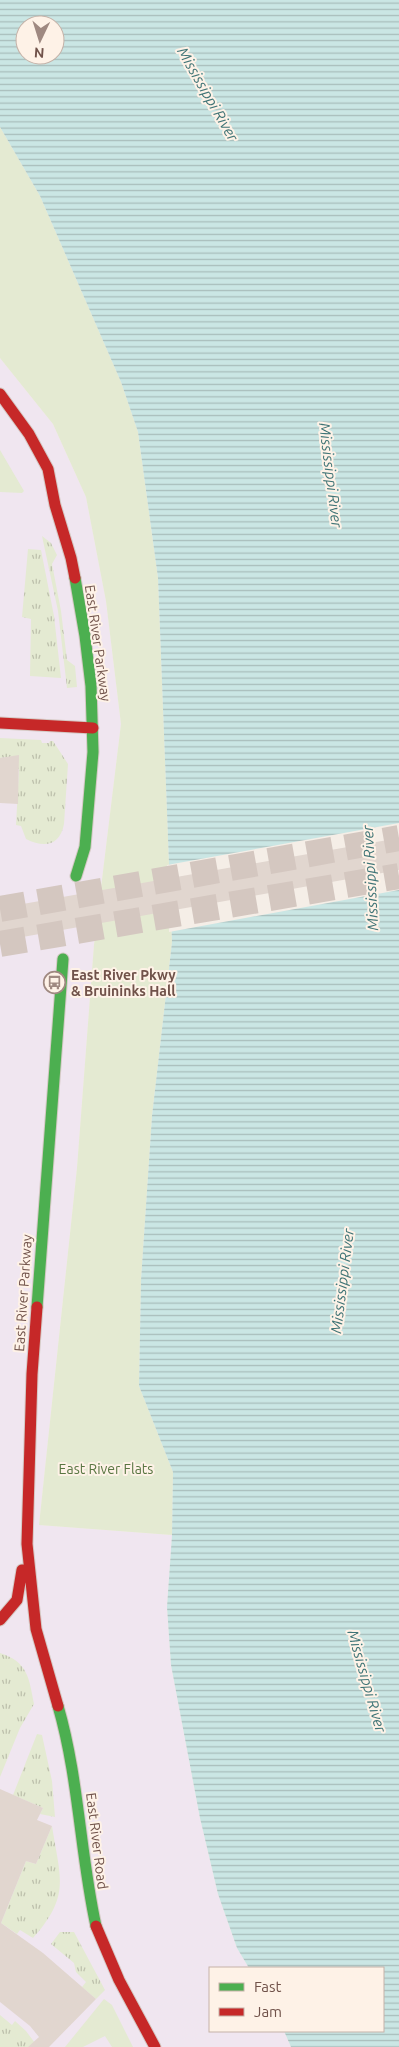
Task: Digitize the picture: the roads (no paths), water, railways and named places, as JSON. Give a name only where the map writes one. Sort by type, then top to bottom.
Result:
[{"type":"street","name":"East River Parkway","points":[[0,394],[29,434],[48,469],[55,505],[71,558],[85,636],[91,686],[93,728],[86,847],[76,876]]},
{"type":"street","name":"East River Parkway","points":[[40,485],[55,505]]},
{"type":"street","points":[[0,723],[93,728]]},
{"type":"street","name":"East River Parkway","points":[[31,1630],[27,1544],[33,1356],[63,959]]},
{"type":"street","points":[[0,1620],[17,1600],[27,1544]]},
{"type":"street","name":"East River Road","points":[[31,1630],[66,1732],[76,1796],[86,1886],[97,1930],[118,1980],[155,2047]]},
{"type":"water","name":"Mississippi River","points":[[0,0],[399,0],[399,2047],[291,2047],[284,2032],[384,2032],[384,1967],[248,1967],[237,1948],[218,1894],[200,1818],[171,1665],[167,1607],[172,1535],[173,1472],[139,1386],[141,1280],[152,1116],[172,942],[158,578],[138,432],[121,382],[40,196],[0,127]]},
{"type":"tunnel","points":[[0,909],[399,838]]},
{"type":"tunnel","points":[[0,944],[399,876]]},
{"type":"place","name":"East River Pkwy & Bruininks Hall","points":[[55,983]]},
{"type":"park label","name":"East River Flats","points":[[106,1469]]}]
